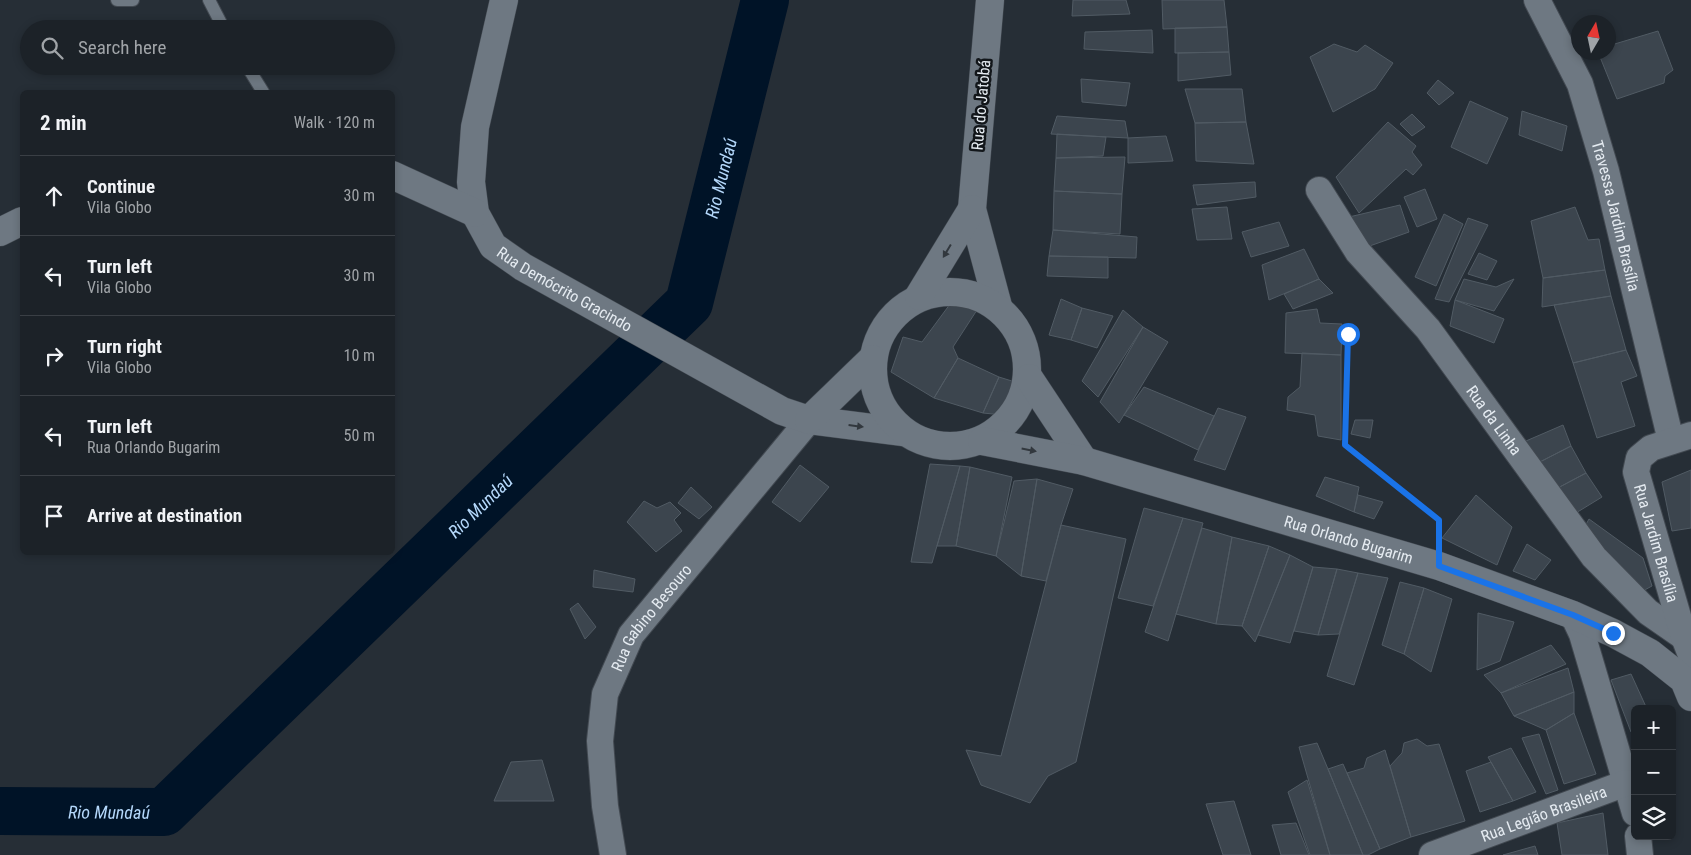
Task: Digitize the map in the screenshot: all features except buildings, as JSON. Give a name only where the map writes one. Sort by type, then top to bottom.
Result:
[{"type":"main road","name":"Rua Demócrito Gracindo","points":[[504,0],[475,126],[471,182],[475,213],[493,246],[524,267],[782,411],[809,420],[903,432]]},
{"type":"main road","name":"Rua do Jatobá","points":[[990,0],[972,209],[998,306]]},
{"type":"main road","points":[[395,176],[475,213]]},
{"type":"main road","name":"Rua do Jatobá","points":[[919,296],[972,209]]},
{"type":"main road","points":[[0,232],[20,222]]},
{"type":"main road","points":[[809,420],[872,359],[887,322],[919,296],[960,290],[998,306],[1023,338],[1029,378],[1084,461]]},
{"type":"main road","points":[[872,359],[878,400],[903,432],[941,447],[982,441],[1014,416],[1029,378]]},
{"type":"main road","name":"Rua Orlando Bugarim","points":[[982,441],[1084,461],[1439,566],[1573,615],[1613,633],[1650,653],[1688,669]]},
{"type":"street","name":"Travessa Jardim Brasília","points":[[1537,0],[1580,84],[1681,438]]},
{"type":"street","name":"Rua da Linha","points":[[1319,190],[1358,252],[1428,328],[1594,557],[1648,612],[1688,669]]},
{"type":"street","name":"Rua Gabino Besouro","points":[[613,855],[604,806],[600,741],[605,694],[631,635],[809,420]]},
{"type":"street","name":"Rua Jardim Brasília","points":[[1681,438],[1651,448],[1639,458],[1636,472],[1688,669]]},
{"type":"street","points":[[1573,615],[1582,634],[1631,800]]},
{"type":"street","name":"Rua Legião Brasileira","points":[[1432,855],[1626,783]]},
{"type":"street","points":[[1638,840],[1640,855]]},
{"type":"lane","points":[[117,0],[133,0]]},
{"type":"lane","points":[[209,0],[219,20]]},
{"type":"lane","points":[[253,75],[262,90]]},
{"type":"path","points":[[1348,334],[1345,445],[1439,520],[1439,566]]},
{"type":"waterway","name":"Rio Mundaú","points":[[0,811],[164,812],[689,303],[765,0]]},
{"type":"route","points":[[1348,334],[1345,445],[1439,520],[1439,566],[1573,615],[1613,633]]}]
